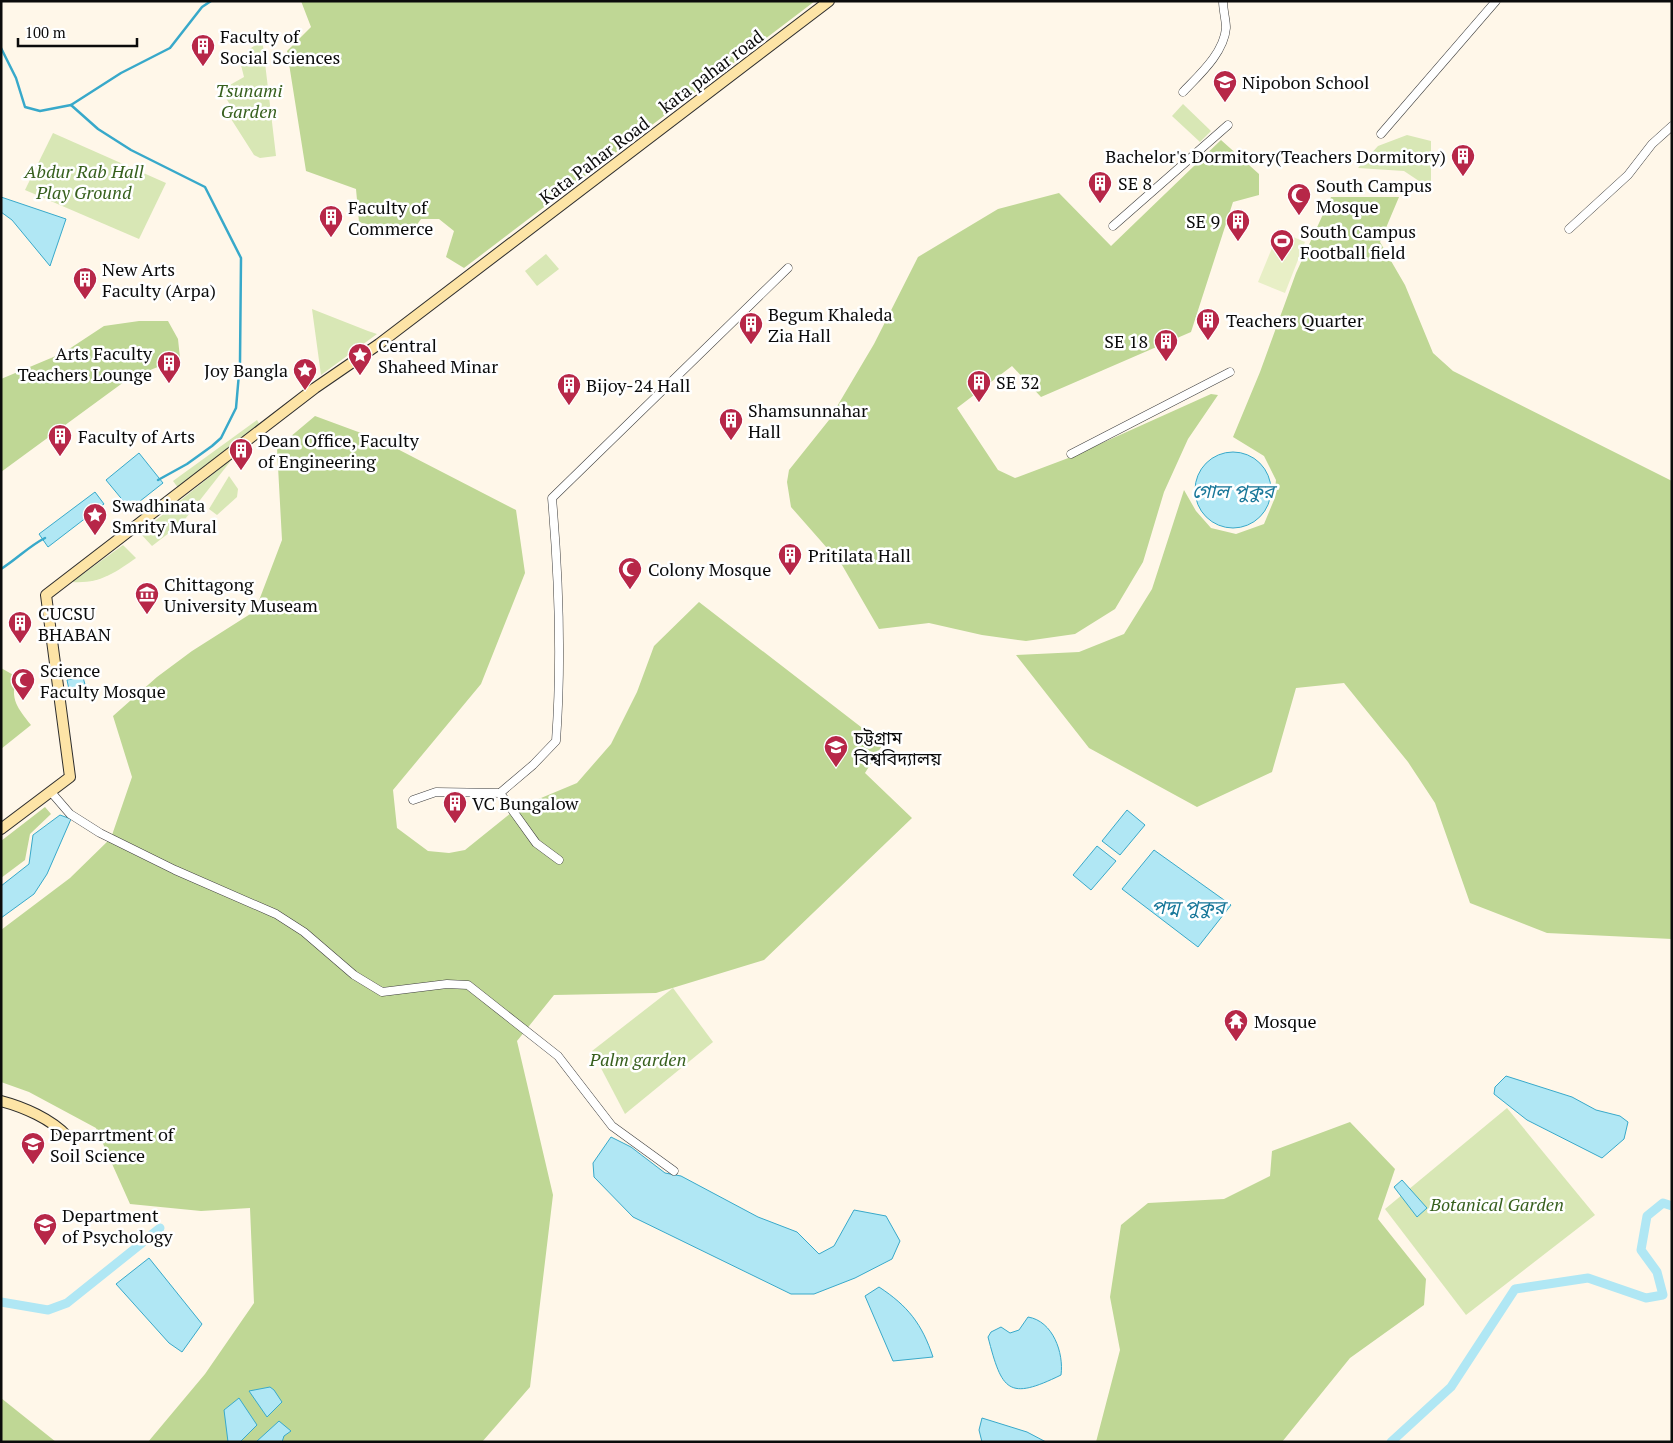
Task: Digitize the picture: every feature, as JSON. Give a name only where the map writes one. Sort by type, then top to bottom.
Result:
[{"type":"street","name":"Kata Pahar Road","points":[[51,792],[70,777],[46,595],[315,388],[379,344],[829,1]]},
{"type":"street","points":[[1183,92],[1211,60],[1222,42],[1226,29],[1223,1]]},
{"type":"street","points":[[1381,134],[1496,1]]},
{"type":"street","points":[[1113,226],[1228,125]]},
{"type":"street","points":[[1569,229],[1628,175],[1652,144],[1672,126]]},
{"type":"street","points":[[413,800],[436,792],[500,793],[533,765],[556,741],[561,651],[559,578],[552,498],[788,268]]},
{"type":"street","points":[[1070,454],[1230,372]]},
{"type":"street","points":[[1,830],[51,792],[70,814],[100,833],[175,870],[276,914],[304,932],[354,975],[382,992],[447,984],[468,985],[558,1056],[612,1126],[674,1170]]},
{"type":"street","points":[[500,793],[536,843],[559,860]]},
{"type":"street","points":[[1,1101],[18,1106],[60,1128],[67,1136]]},
{"type":"green space","points":[[301,1],[815,1],[464,268],[446,257],[454,231],[439,219],[421,219],[408,237],[359,222],[356,189],[306,171],[287,51],[311,27]]},
{"type":"green space","name":"Tsunami Garden","points":[[261,29],[276,156],[260,158],[254,155],[226,111],[230,109],[229,103],[221,90],[244,77],[241,65],[251,60],[248,50],[257,44],[255,32]]},
{"type":"green space","points":[[1183,104],[1211,131],[1200,142],[1172,116]]},
{"type":"green space","name":"Abdur Rab Hall Play Ground","points":[[53,133],[166,183],[139,239],[25,190]]},
{"type":"green space","points":[[1407,135],[1431,141],[1431,189],[1404,171],[1358,168],[1378,146]]},
{"type":"green space","points":[[1221,140],[1259,174],[1259,195],[1233,202],[1191,332],[1041,397],[1012,366],[957,408],[998,470],[1015,478],[1071,457],[1211,394],[1218,395],[1188,439],[1164,492],[1143,562],[1115,609],[1075,634],[1026,641],[982,635],[929,623],[879,629],[842,565],[791,507],[787,482],[789,470],[829,420],[874,344],[918,257],[998,209],[1059,193],[1111,246]]},
{"type":"green space","points":[[1331,197],[1399,197],[1380,242],[1405,285],[1433,353],[1453,371],[1672,481],[1672,939],[1547,933],[1470,903],[1435,803],[1408,762],[1344,683],[1296,688],[1272,772],[1197,807],[1089,748],[1016,655],[1079,652],[1124,634],[1152,589],[1184,490],[1196,511],[1211,528],[1236,534],[1264,524],[1274,500],[1276,480],[1264,456],[1233,437],[1260,372],[1296,273]]},
{"type":"green space","name":"South Campus Football field","points":[[1279,231],[1305,242],[1285,293],[1258,282]]},
{"type":"green space","points":[[546,254],[559,269],[537,286],[525,271]]},
{"type":"green space","points":[[312,309],[368,331],[377,334],[321,375]]},
{"type":"green space","points":[[139,321],[168,321],[178,339],[180,358],[128,379],[1,472],[1,379],[63,353],[104,326]]},
{"type":"green space","points":[[315,416],[380,440],[516,510],[525,573],[481,684],[393,790],[397,828],[428,851],[449,853],[465,850],[517,808],[577,783],[611,744],[637,692],[654,646],[699,602],[883,744],[865,773],[912,818],[764,960],[656,993],[554,995],[517,1041],[553,1195],[530,1387],[482,1442],[148,1442],[205,1374],[254,1303],[250,1208],[201,1211],[130,1204],[96,1128],[29,1092],[1,1082],[1,930],[70,878],[111,838],[132,777],[113,716],[157,677],[192,651],[255,611],[282,540],[277,448]]},
{"type":"green space","points":[[257,420],[261,427],[179,489],[173,481]]},
{"type":"green space","points":[[233,458],[182,523],[152,546],[140,533]]},
{"type":"green space","points":[[229,476],[238,489],[237,497],[217,515],[209,509]]},
{"type":"green space","points":[[123,545],[136,558],[99,579],[72,582]]},
{"type":"green space","points":[[1,668],[17,677],[14,697],[31,725],[1,749]]},
{"type":"green space","points":[[45,807],[51,814],[30,834],[25,860],[1,878],[1,841]]},
{"type":"green space","name":"Palm garden","points":[[673,988],[713,1042],[625,1114],[592,1051]]},
{"type":"green space","name":"Botanical Garden","points":[[1507,1108],[1595,1215],[1466,1315],[1385,1209]]},
{"type":"green space","points":[[1350,1122],[1395,1169],[1378,1219],[1426,1279],[1424,1305],[1350,1358],[1282,1442],[1096,1442],[1120,1350],[1110,1297],[1121,1225],[1148,1203],[1224,1199],[1270,1176],[1272,1151]]},
{"type":"green space","points":[[1,1398],[56,1442],[1,1442]]},
{"type":"water","points":[[1,197],[66,219],[50,266],[12,220],[1,212]]},
{"type":"water","name":"গোল পুকুর","points":[[1226,452],[1240,452],[1254,458],[1265,469],[1271,483],[1268,505],[1260,517],[1240,528],[1226,528],[1212,522],[1201,511],[1195,497],[1195,483],[1201,469],[1212,458]]},
{"type":"water","points":[[139,453],[163,483],[130,509],[106,480]]},
{"type":"water","points":[[95,492],[104,504],[48,547],[39,534]]},
{"type":"water","points":[[83,677],[88,696],[71,699],[67,680]]},
{"type":"water","points":[[1127,810],[1145,825],[1120,855],[1102,841]]},
{"type":"water","points":[[60,815],[71,819],[47,874],[34,894],[1,918],[1,886],[29,864],[33,835]]},
{"type":"water","points":[[1097,846],[1116,861],[1091,890],[1073,875]]},
{"type":"water","name":"পদ্ম পুকুর","points":[[1154,850],[1231,905],[1198,947],[1122,889]]},
{"type":"water","points":[[1506,1076],[1572,1097],[1596,1110],[1620,1116],[1628,1122],[1624,1139],[1602,1158],[1527,1120],[1494,1094],[1495,1087]]},
{"type":"water","points":[[611,1137],[631,1147],[665,1173],[681,1176],[758,1217],[797,1232],[819,1254],[834,1246],[854,1210],[886,1216],[900,1241],[892,1259],[855,1278],[814,1294],[791,1294],[633,1217],[594,1177],[593,1163]]},
{"type":"water","points":[[1402,1180],[1427,1208],[1417,1217],[1394,1187]]},
{"type":"water","points":[[149,1258],[202,1324],[182,1352],[169,1343],[116,1284]]},
{"type":"water","points":[[879,1287],[898,1301],[913,1317],[929,1345],[933,1357],[893,1361],[865,1296]]},
{"type":"water","points":[[1028,1317],[1044,1325],[1055,1339],[1061,1357],[1061,1375],[1029,1388],[1018,1389],[1010,1386],[1003,1380],[988,1337],[991,1332],[1001,1327],[1010,1333],[1019,1330]]},
{"type":"water","points":[[270,1387],[282,1402],[267,1417],[249,1391]]},
{"type":"water","points":[[239,1398],[257,1425],[240,1442],[228,1442],[224,1410]]},
{"type":"water","points":[[982,1418],[1027,1432],[1046,1442],[982,1442],[979,1430]]},
{"type":"water","points":[[279,1421],[291,1431],[284,1436],[282,1442],[256,1442]]},
{"type":"waterway","points":[[71,105],[121,73],[170,48],[202,7],[211,1]]},
{"type":"waterway","points":[[1,48],[16,78],[25,107],[40,111],[71,105],[98,129],[131,150],[205,187],[241,258],[240,362],[236,408],[221,438],[187,464],[158,480]]},
{"type":"waterway","points":[[1,569],[45,538]]},
{"type":"waterway","points":[[1391,1442],[1451,1387],[1515,1289],[1588,1278],[1646,1298],[1663,1295],[1657,1272],[1641,1250],[1647,1216],[1663,1203],[1672,1206]]},
{"type":"waterway","points":[[151,1235],[160,1228]]},
{"type":"waterway","points":[[1,1302],[48,1310],[67,1303],[142,1243]]},
{"type":"place","name":"Faculty of Social Sciences","points":[[203,67]]},
{"type":"place","name":"Nipobon School","points":[[1225,103]]},
{"type":"place","name":"Bachelor's Dormitory(Teachers Dormitory)","points":[[1463,177]]},
{"type":"place","name":"SE 8","points":[[1100,204]]},
{"type":"place","name":"South Campus Mosque","points":[[1299,216]]},
{"type":"place","name":"Faculty of Commerce","points":[[331,238]]},
{"type":"place","name":"SE 9","points":[[1238,242]]},
{"type":"place","name":"South Campus Football field","points":[[1282,262]]},
{"type":"place","name":"New Arts Faculty (Arpa)","points":[[85,300]]},
{"type":"place","name":"Teachers Quarter","points":[[1208,341]]},
{"type":"place","name":"Begum Khaleda Zia Hall","points":[[751,345]]},
{"type":"place","name":"SE 18","points":[[1166,362]]},
{"type":"place","name":"Central Shaheed Minar","points":[[360,376]]},
{"type":"place","name":"Arts Faculty Teachers Lounge","points":[[169,384]]},
{"type":"place","name":"Joy Bangla","points":[[305,391]]},
{"type":"place","name":"SE 32","points":[[979,403]]},
{"type":"place","name":"Bijoy-24 Hall","points":[[569,406]]},
{"type":"place","name":"Shamsunnahar Hall","points":[[731,441]]},
{"type":"place","name":"Faculty of Arts","points":[[60,457]]},
{"type":"place","name":"Dean Office, Faculty of Engineering","points":[[241,471]]},
{"type":"place","name":"Swadhinata Smrity Mural","points":[[95,536]]},
{"type":"place","name":"Pritilata Hall","points":[[790,576]]},
{"type":"place","name":"Colony Mosque","points":[[630,590]]},
{"type":"place","name":"Chittagong University Museam","points":[[147,615]]},
{"type":"place","name":"CUCSU BHABAN","points":[[20,644]]},
{"type":"place","name":"Science Faculty Mosque","points":[[23,701]]},
{"type":"place","name":"চট্টগ্রাম বিশ্ববিদ্যালয়","points":[[836,768]]},
{"type":"place","name":"VC Bungalow","points":[[455,824]]},
{"type":"place","name":"Mosque","points":[[1236,1042]]},
{"type":"place","name":"Deparrtment of Soil Science","points":[[33,1165]]},
{"type":"place","name":"Department of Psychology","points":[[45,1246]]}]
